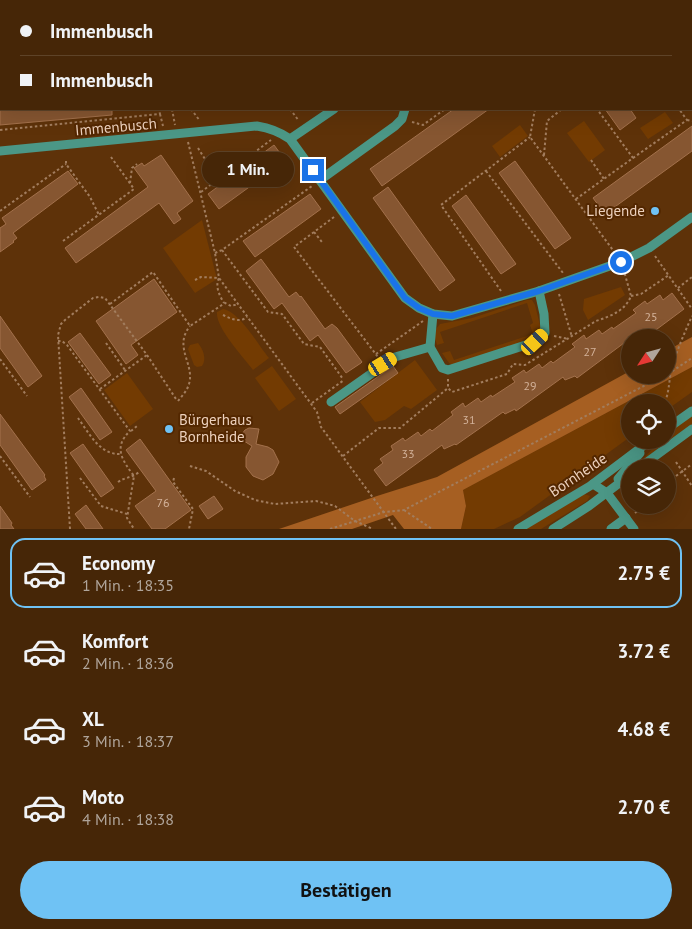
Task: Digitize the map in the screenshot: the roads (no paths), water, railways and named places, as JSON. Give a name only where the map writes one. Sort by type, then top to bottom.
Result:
[{"type":"street","points":[[290,140],[333,110]]},
{"type":"street","points":[[320,180],[395,126],[402,119],[405,110]]},
{"type":"street","name":"Immenbusch","points":[[0,152],[257,126],[270,128],[282,133],[290,140],[405,298],[419,308],[433,314],[452,316],[539,291],[621,262],[650,248],[692,216]]},
{"type":"street","points":[[433,314],[430,347],[442,368],[448,370],[535,342],[545,333],[544,314],[539,291]]},
{"type":"street","points":[[331,402],[395,357],[430,347]]},
{"type":"street","points":[[676,422],[692,411]]},
{"type":"street","points":[[651,459],[692,429]]},
{"type":"street","name":"Bornheide","points":[[518,529],[592,484],[639,449]]},
{"type":"street","points":[[607,493],[644,449]]},
{"type":"street","name":"Bornheide","points":[[552,529],[589,506],[621,482]]},
{"type":"street","points":[[592,484],[607,493],[634,529]]},
{"type":"street","points":[[612,529],[626,518]]},
{"type":"place","name":"Liegende","points":[[655,211]]},
{"type":"place","name":"Bürgerhaus Bornheide","points":[[169,429]]}]
